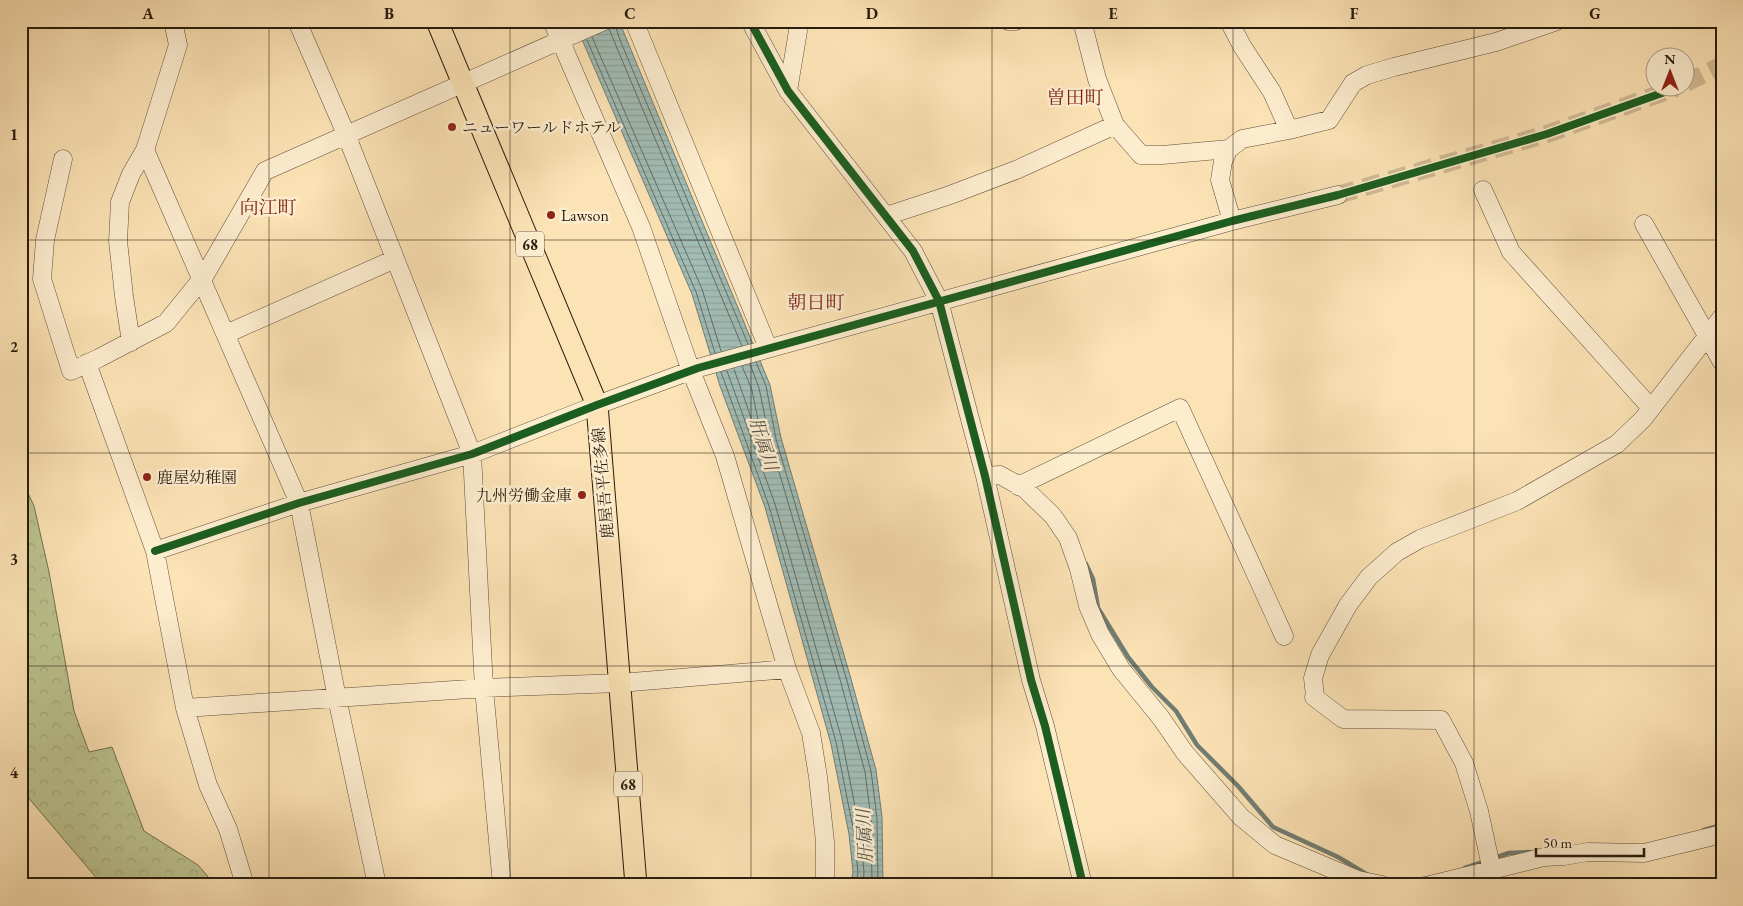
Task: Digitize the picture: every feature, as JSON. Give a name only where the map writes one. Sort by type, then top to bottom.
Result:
[{"type":"main road","name":"鹿屋吾平佐多線","points":[[437,21],[597,405],[636,885]]},
{"type":"street","points":[[131,342],[118,241],[120,202],[131,174],[145,150],[178,45],[173,21]]},
{"type":"street","points":[[297,21],[346,134],[472,454],[484,688],[502,885]]},
{"type":"street","points":[[552,21],[564,39],[641,227],[725,456],[787,669],[811,733],[825,842],[825,885]]},
{"type":"street","points":[[63,159],[45,240],[42,279],[71,371],[166,323],[202,280],[265,171],[604,21]]},
{"type":"street","points":[[634,21],[763,350]]},
{"type":"street","points":[[750,21],[788,91],[913,251],[939,302],[985,476],[1031,680],[1045,726],[1083,885]]},
{"type":"street","points":[[788,91],[798,31],[797,21]]},
{"type":"street","points":[[1008,21],[1016,21]]},
{"type":"street","points":[[1082,21],[1097,79],[1115,126],[1141,155],[1229,149]]},
{"type":"street","points":[[1230,21],[1242,46],[1272,92],[1289,130]]},
{"type":"street","points":[[1232,220],[1220,180],[1223,161],[1229,149],[1242,139],[1329,120],[1353,83],[1367,75],[1496,42],[1557,21]]},
{"type":"street","points":[[886,216],[950,195],[1016,170],[1115,126]]},
{"type":"street","points":[[145,150],[298,503],[376,885]]},
{"type":"street","points":[[1483,190],[1510,252],[1651,408]]},
{"type":"street","points":[[155,551],[298,503],[472,454],[694,369],[1232,220],[1338,195]]},
{"type":"street","points":[[1644,224],[1722,362]]},
{"type":"street","points":[[226,334],[395,259]]},
{"type":"street","points":[[1493,877],[1479,811],[1464,763],[1441,720],[1343,718],[1314,697],[1313,678],[1320,655],[1348,605],[1370,577],[1397,552],[1420,539],[1516,501],[1616,444],[1644,419],[1722,317]]},
{"type":"street","points":[[87,363],[155,551],[185,708],[208,785],[228,829],[245,885]]},
{"type":"street","points":[[1018,486],[1180,408],[1284,636]]},
{"type":"street","points":[[985,476],[1000,475],[1025,489],[1053,516],[1068,538],[1079,569],[1088,606],[1100,634],[1121,669],[1161,718],[1185,754],[1241,817],[1275,845],[1352,883],[1382,885]]},
{"type":"street","points":[[185,708],[484,688],[620,683],[787,669]]},
{"type":"street","points":[[1430,885],[1493,877],[1544,857],[1588,852],[1644,853],[1722,834]]},
{"type":"green space","points":[[21,478],[34,506],[49,572],[74,711],[89,752],[112,747],[144,831],[198,865],[215,885],[122,885],[114,878],[99,881],[21,789]]},
{"type":"water","name":"肝属川","points":[[574,21],[619,21],[770,385],[781,438],[876,770],[882,817],[883,885],[851,885],[853,872],[849,834],[831,744],[765,507],[720,386],[692,294]]},
{"type":"waterway","points":[[1086,564],[1093,579],[1098,608],[1128,657],[1152,687],[1176,711],[1197,745],[1238,786],[1273,827],[1338,857],[1368,875]]},
{"type":"waterway","points":[[1704,830],[1722,825]]},
{"type":"waterway","points":[[1494,858],[1509,853],[1530,852]]},
{"type":"waterway","points":[[1465,868],[1486,861]]},
{"type":"waterway","points":[[1385,880],[1404,882],[1429,878]]},
{"type":"tunnel","points":[[1696,78],[1722,65]]},
{"type":"tunnel","points":[[1338,195],[1547,134],[1648,98]]},
{"type":"cycle path","points":[[750,21],[788,91],[913,251],[939,301],[985,476],[1031,680],[1045,726],[1083,885]]},
{"type":"cycle path","points":[[155,551],[299,503],[472,454],[698,368],[1232,221],[1338,195],[1547,134],[1648,98]]},
{"type":"place","name":"ニューワールドホテル","points":[[452,127]]},
{"type":"place","name":"Lawson","points":[[551,215]]},
{"type":"place","name":"鹿屋幼稚園","points":[[147,477]]},
{"type":"place","name":"九州労働金庫","points":[[582,495]]},
{"type":"district","name":"曽田町","points":[[1075,97]]},
{"type":"district","name":"向江町","points":[[268,207]]},
{"type":"district","name":"朝日町","points":[[816,302]]}]
